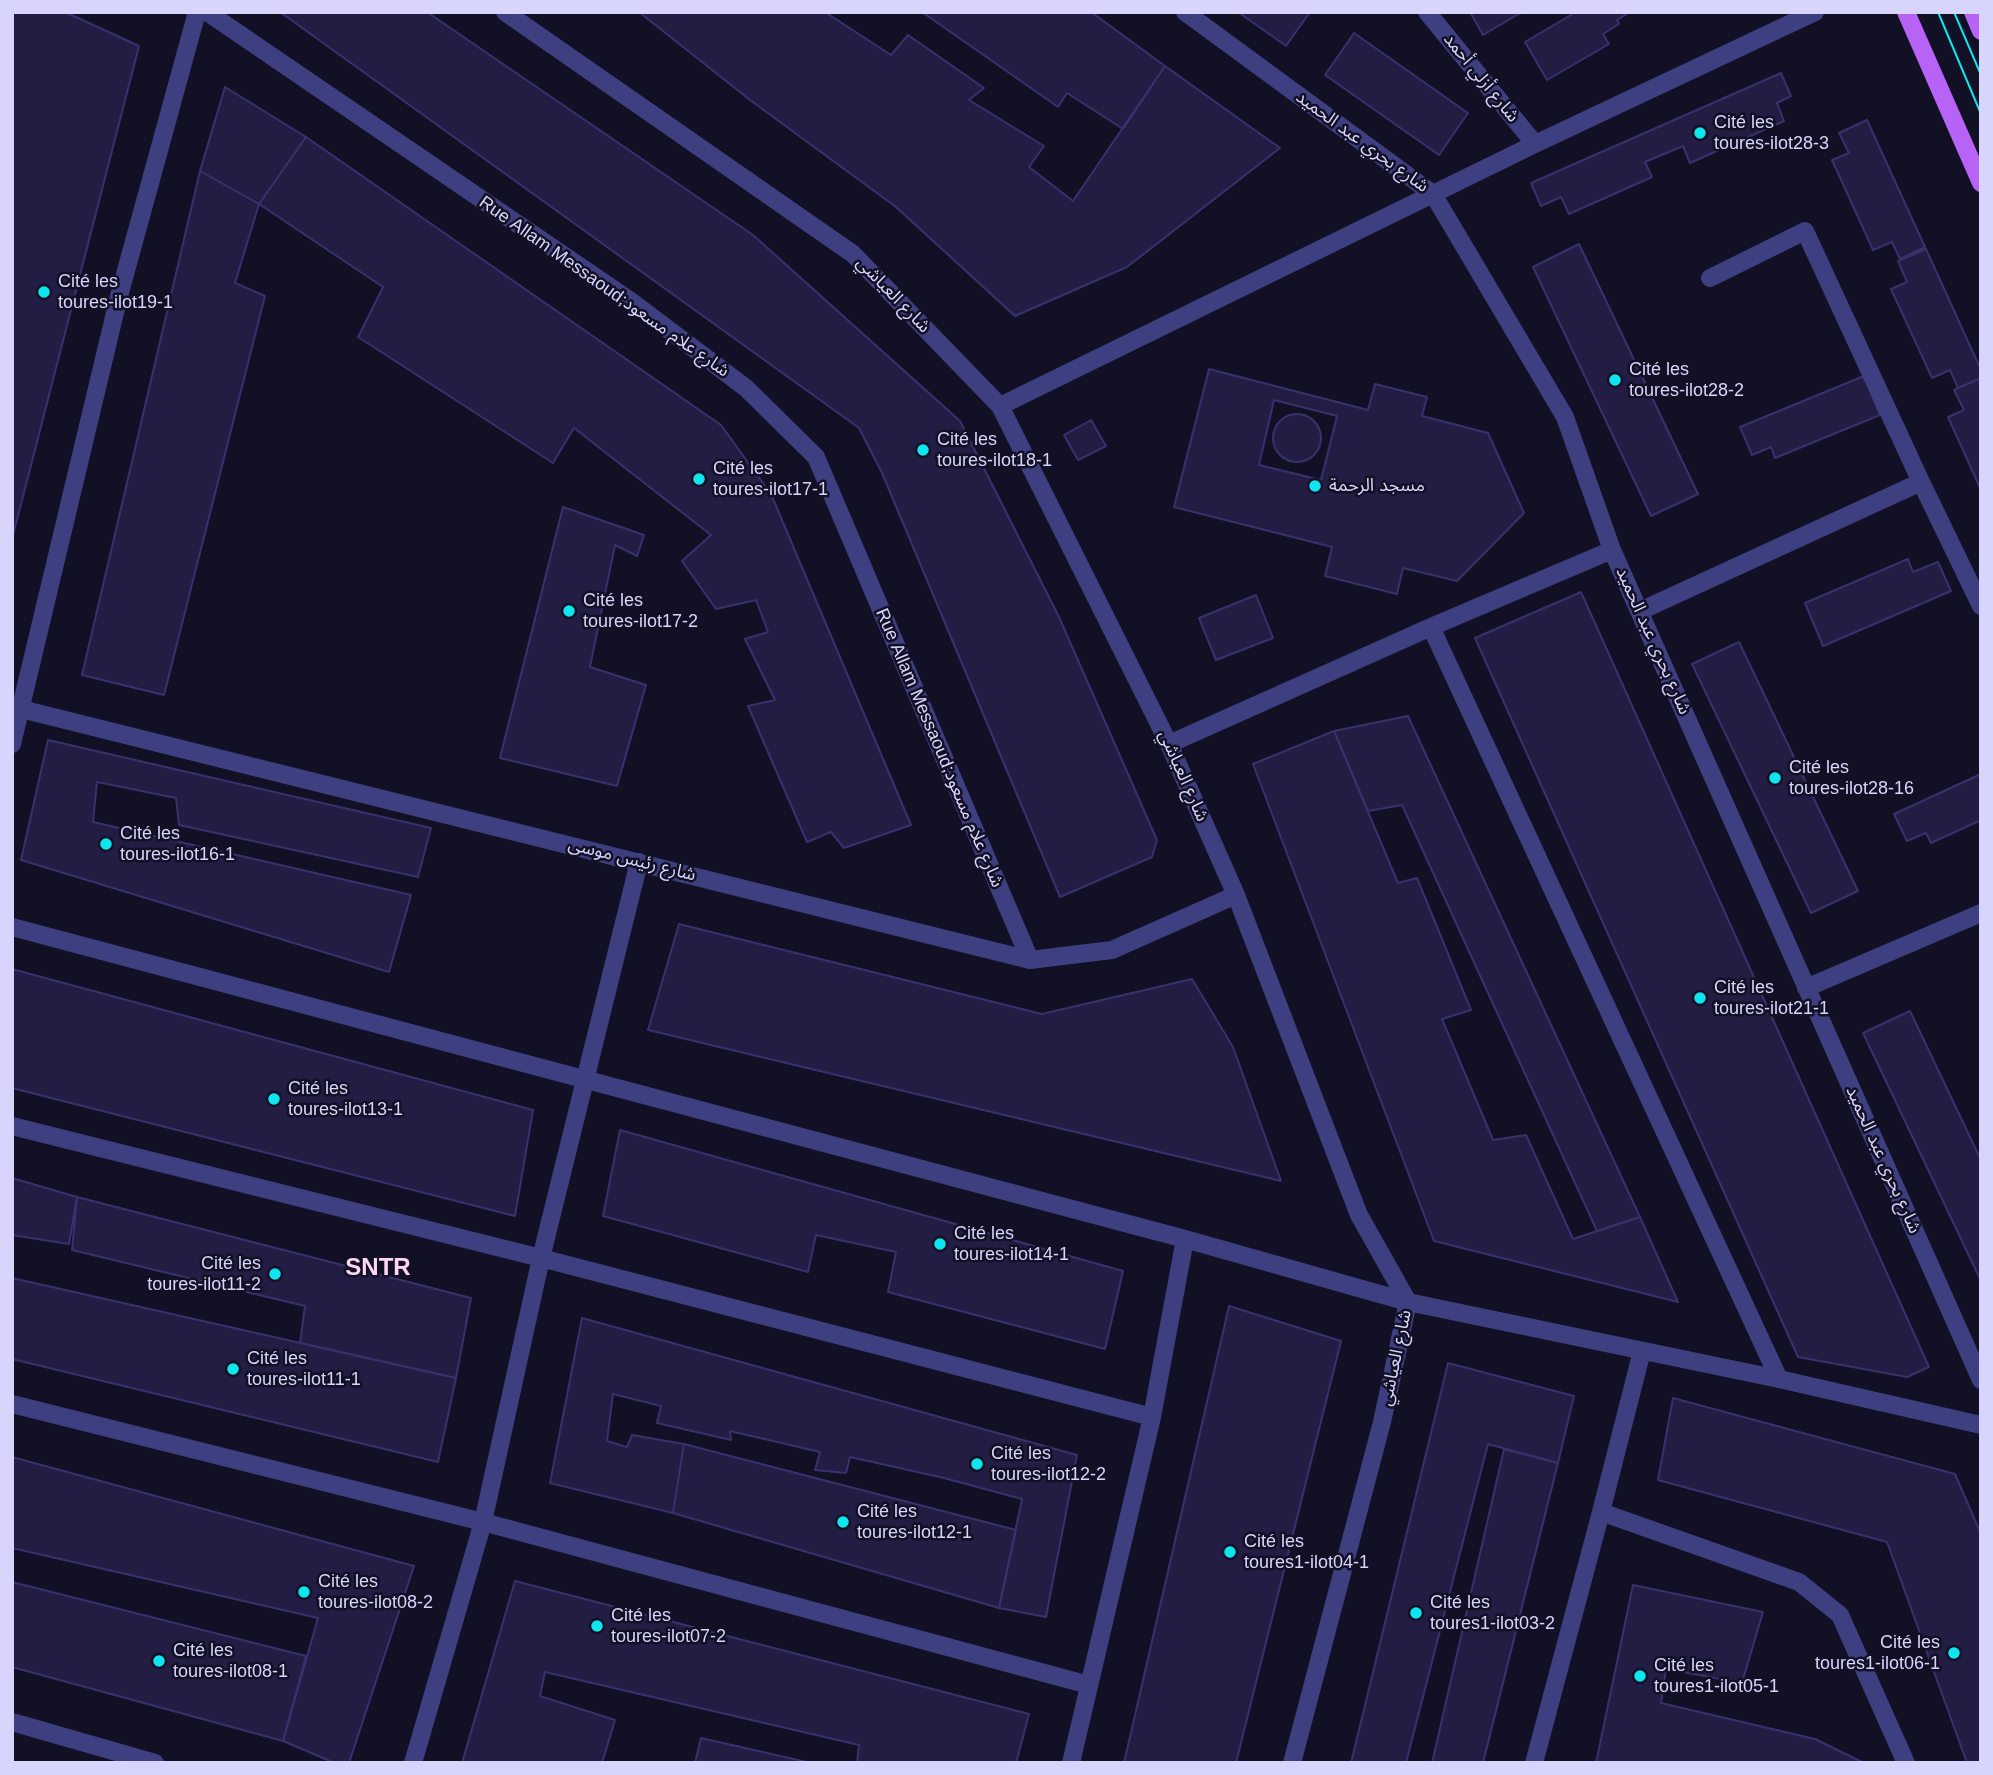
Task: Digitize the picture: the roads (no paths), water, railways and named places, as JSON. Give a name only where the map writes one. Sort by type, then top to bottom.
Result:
[{"type":"main road","points":[[1906,12],[1981,183]]},
{"type":"main road","points":[[1973,12],[1981,31]]},
{"type":"street","points":[[12,744],[119,296],[197,12]]},
{"type":"street","name":"Rue Allam Messaoud;شارع علام مسعود","points":[[207,12],[632,302],[746,388],[817,457],[1030,960]]},
{"type":"street","name":"شارع العياشي","points":[[505,12],[853,254],[1000,406],[1169,744],[1236,895],[1359,1215],[1408,1302],[1382,1422],[1292,1763]]},
{"type":"street","name":"شارع بحري عبد الحميد","points":[[1185,12],[1433,194],[1564,417],[1612,550],[1981,1380]]},
{"type":"street","name":"شارع أزلي أحمد","points":[[1427,12],[1535,144]]},
{"type":"street","points":[[1000,406],[1535,144],[1815,12]]},
{"type":"street","points":[[1710,278],[1805,231],[1981,606]]},
{"type":"street","points":[[1640,611],[1921,482]]},
{"type":"street","points":[[1169,744],[1612,550]]},
{"type":"street","points":[[1431,627],[1779,1379]]},
{"type":"street","name":"شارع رئيس موسى","points":[[21,709],[1030,960],[1112,950],[1236,895]]},
{"type":"street","points":[[413,1763],[483,1522],[541,1258],[639,862]]},
{"type":"street","points":[[1806,988],[1981,914]]},
{"type":"street","points":[[12,927],[1185,1239],[1408,1302],[1779,1379],[1981,1425]]},
{"type":"street","points":[[12,1126],[541,1258],[1152,1417]]},
{"type":"street","points":[[1071,1763],[1152,1417],[1185,1239]]},
{"type":"street","points":[[1534,1763],[1642,1350]]},
{"type":"street","points":[[12,1404],[483,1522],[1089,1685]]},
{"type":"street","points":[[1601,1512],[1799,1582],[1840,1615],[1906,1763]]},
{"type":"street","points":[[12,1722],[155,1763]]},
{"type":"tram line","points":[[1938,12],[1981,114]]},
{"type":"tram line","points":[[1954,12],[1981,75]]},
{"type":"place","name":"Cité les toures-ilot28-3","points":[[1700,133]]},
{"type":"place","name":"Cité les toures-ilot19-1","points":[[44,292]]},
{"type":"place","name":"Cité les toures-ilot28-2","points":[[1615,380]]},
{"type":"place","name":"Cité les toures-ilot18-1","points":[[923,450]]},
{"type":"place","name":"Cité les toures-ilot17-1","points":[[699,479]]},
{"type":"place","name":"مسجد الرحمة","points":[[1315,486]]},
{"type":"place","name":"Cité les toures-ilot17-2","points":[[569,611]]},
{"type":"place","name":"Cité les toures-ilot28-16","points":[[1775,778]]},
{"type":"place","name":"Cité les toures-ilot16-1","points":[[106,844]]},
{"type":"place","name":"Cité les toures-ilot21-1","points":[[1700,998]]},
{"type":"place","name":"Cité les toures-ilot13-1","points":[[274,1099]]},
{"type":"place","name":"Cité les toures-ilot14-1","points":[[940,1244]]},
{"type":"place","name":"Cité les toures-ilot11-2","points":[[275,1274]]},
{"type":"place","name":"Cité les toures-ilot11-1","points":[[233,1369]]},
{"type":"place","name":"Cité les toures-ilot12-2","points":[[977,1464]]},
{"type":"place","name":"Cité les toures-ilot12-1","points":[[843,1522]]},
{"type":"place","name":"Cité les toures1-ilot04-1","points":[[1230,1552]]},
{"type":"place","name":"Cité les toures-ilot08-2","points":[[304,1592]]},
{"type":"place","name":"Cité les toures1-ilot03-2","points":[[1416,1613]]},
{"type":"place","name":"Cité les toures-ilot07-2","points":[[597,1626]]},
{"type":"place","name":"Cité les toures1-ilot06-1","points":[[1954,1653]]},
{"type":"place","name":"Cité les toures-ilot08-1","points":[[159,1661]]},
{"type":"place","name":"Cité les toures1-ilot05-1","points":[[1640,1676]]},
{"type":"district","name":"SNTR","points":[[378,1268]]}]
